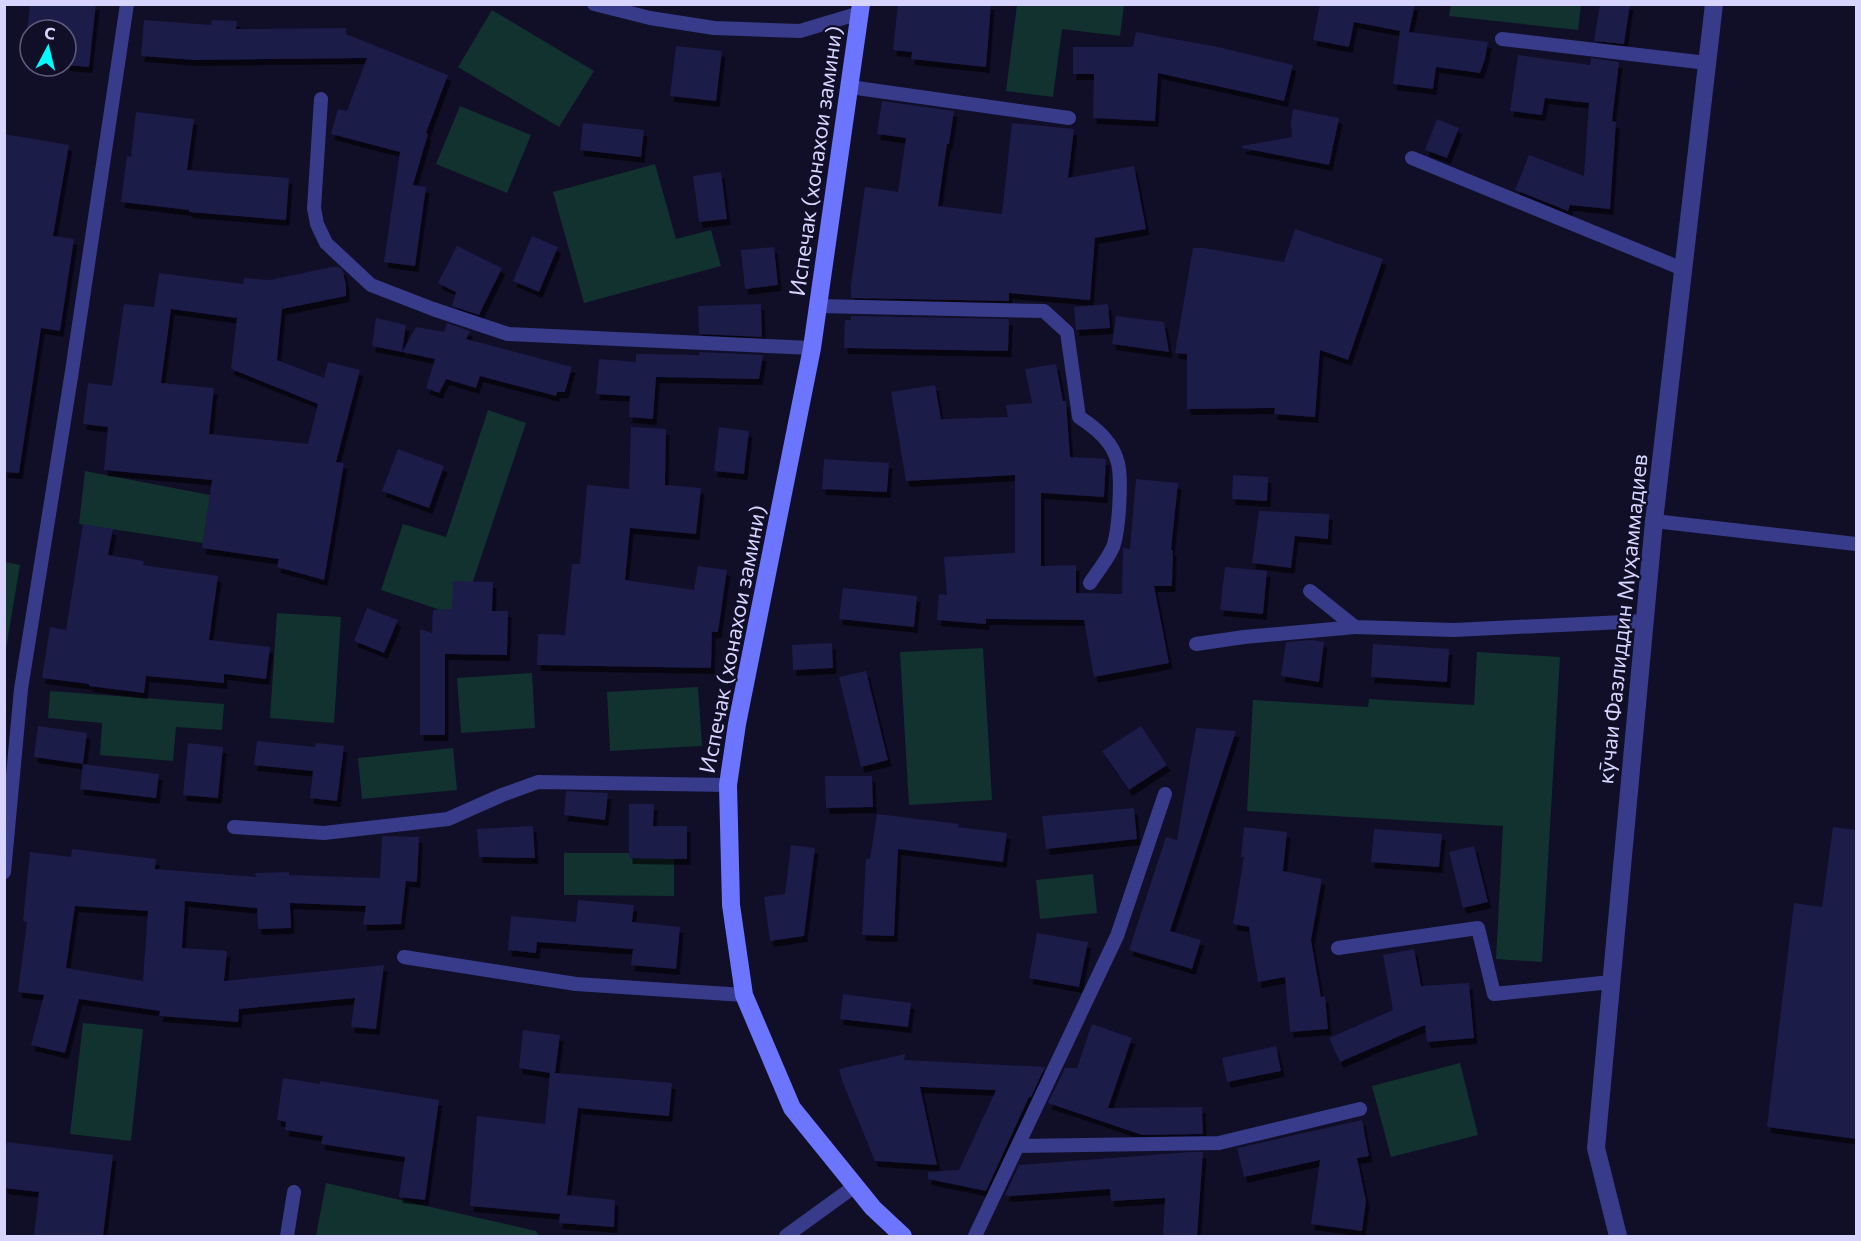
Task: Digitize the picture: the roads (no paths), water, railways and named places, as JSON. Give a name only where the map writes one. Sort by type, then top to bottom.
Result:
[{"type":"street","name":"кӯчаи Фазлиддин Муҳаммадиев","points":[[1618,1236],[1596,1148],[1654,521],[1714,4]]},
{"type":"street","name":"Испечак (хонахои замини)","points":[[860,9],[812,348],[737,724],[728,785],[731,905],[744,994],[792,1108],[873,1208],[903,1236]]},
{"type":"lane","points":[[4,872],[21,689],[127,4]]},
{"type":"lane","points":[[594,4],[650,18],[714,28],[800,31],[860,9]]},
{"type":"lane","points":[[1502,39],[1707,63]]},
{"type":"lane","points":[[850,87],[1070,118]]},
{"type":"lane","points":[[321,99],[314,208],[317,224],[326,243],[371,285],[508,334],[812,348]]},
{"type":"lane","points":[[1412,158],[1683,269]]},
{"type":"lane","points":[[818,306],[1044,312],[1066,332],[1079,417],[1096,429],[1107,441],[1118,463],[1120,510],[1113,548],[1090,583]]},
{"type":"lane","points":[[1654,521],[1857,544]]},
{"type":"lane","points":[[1310,591],[1355,627]]},
{"type":"lane","points":[[1196,644],[1244,637],[1355,627],[1454,630],[1645,621]]},
{"type":"lane","points":[[234,827],[324,833],[448,819],[538,782],[728,785]]},
{"type":"lane","points":[[975,1236],[1117,936],[1166,795]]},
{"type":"lane","points":[[1338,948],[1478,928],[1494,994],[1611,982]]},
{"type":"lane","points":[[404,957],[576,984],[744,994]]},
{"type":"lane","points":[[1018,1146],[1219,1143],[1360,1109]]},
{"type":"lane","points":[[786,1236],[855,1186]]},
{"type":"lane","points":[[287,1236],[294,1192]]}]
